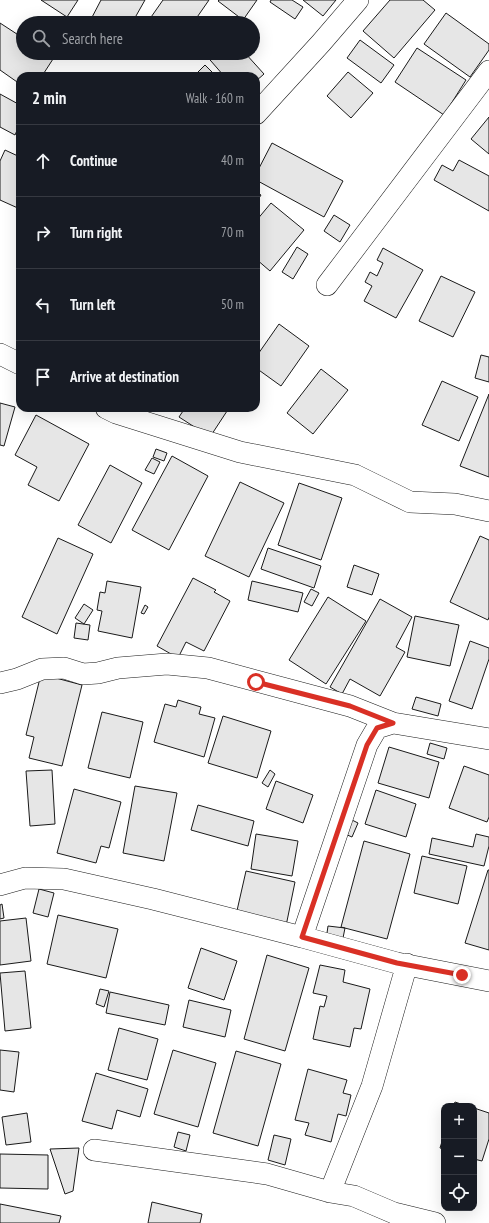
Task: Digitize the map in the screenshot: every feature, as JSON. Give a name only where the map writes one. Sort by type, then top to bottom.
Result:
[{"type":"street","points":[[260,110],[358,0]]},
{"type":"street","points":[[327,286],[489,71]]},
{"type":"street","points":[[0,354],[16,362]]},
{"type":"street","points":[[114,412],[240,452],[355,475],[410,502],[455,504],[489,511]]},
{"type":"street","points":[[0,683],[17,679],[42,669],[64,668],[83,674],[98,673],[118,668],[167,664],[208,668],[350,706],[393,723],[489,739]]},
{"type":"street","points":[[302,937],[367,745],[377,728],[393,723]]},
{"type":"street","points":[[0,885],[25,878],[64,879],[153,899],[407,964],[489,981]]},
{"type":"street","points":[[330,1192],[372,1086],[407,964]]},
{"type":"street","points":[[94,1150],[267,1174],[330,1192],[354,1196],[394,1213],[435,1223]]},
{"type":"building","points":[[41,0],[78,0],[68,16]]},
{"type":"building","points":[[101,0],[145,0],[136,16],[93,16]]},
{"type":"building","points":[[163,0],[209,0],[198,16],[152,16]]},
{"type":"building","points":[[257,0],[246,16],[238,16],[218,1]]},
{"type":"building","points":[[271,0],[292,0],[303,7],[295,19],[270,2]]},
{"type":"building","points":[[303,0],[336,0],[323,16]]},
{"type":"building","points":[[390,0],[423,0],[435,10],[394,58],[363,31]]},
{"type":"building","points":[[446,13],[489,44],[489,50],[470,77],[424,44]]},
{"type":"building","points":[[0,23],[16,33],[16,60],[52,60],[45,72],[16,72],[16,81],[0,70]]},
{"type":"building","points":[[360,40],[394,65],[381,83],[347,58]]},
{"type":"building","points":[[417,48],[466,80],[444,115],[395,82]]},
{"type":"building","points":[[210,60],[251,60],[264,74],[260,78],[260,72],[221,72]]},
{"type":"building","points":[[205,65],[212,72],[198,72]]},
{"type":"building","points":[[348,72],[373,93],[351,118],[327,96]]},
{"type":"building","points":[[0,94],[16,103],[16,133],[15,135],[0,127]]},
{"type":"building","points":[[489,117],[489,154],[471,139]]},
{"type":"building","points":[[272,143],[343,181],[324,217],[260,182],[260,166]]},
{"type":"building","points":[[5,150],[16,155],[16,207],[0,200],[0,161]]},
{"type":"building","points":[[459,160],[489,176],[489,211],[434,180],[442,165],[453,171]]},
{"type":"building","points":[[271,203],[304,230],[270,271],[260,262],[260,216]]},
{"type":"building","points":[[334,215],[350,225],[340,242],[324,231]]},
{"type":"building","points":[[297,247],[308,254],[293,279],[282,272]]},
{"type":"building","points":[[383,248],[423,270],[396,318],[364,301],[372,286],[365,282],[370,272],[377,276],[383,263],[377,260]]},
{"type":"building","points":[[441,276],[475,292],[453,337],[419,321]]},
{"type":"building","points":[[279,324],[309,346],[281,386],[260,371],[260,351]]},
{"type":"building","points":[[481,355],[489,357],[489,382],[475,378]]},
{"type":"building","points":[[321,369],[348,390],[313,434],[287,413]]},
{"type":"building","points":[[442,381],[478,397],[459,441],[422,425]]},
{"type":"building","points":[[489,394],[489,477],[460,466]]},
{"type":"building","points":[[0,403],[15,407],[4,446],[0,445]]},
{"type":"building","points":[[182,412],[226,412],[210,437],[179,417]]},
{"type":"building","points":[[36,415],[89,444],[59,501],[28,485],[37,467],[15,455]]},
{"type":"building","points":[[156,449],[167,453],[164,461],[153,457]]},
{"type":"building","points":[[172,456],[208,476],[169,550],[132,530]]},
{"type":"building","points":[[152,458],[160,462],[154,474],[145,470]]},
{"type":"building","points":[[110,465],[142,483],[111,543],[78,525]]},
{"type":"building","points":[[240,482],[284,503],[249,577],[205,556]]},
{"type":"building","points":[[299,483],[342,498],[321,560],[278,545]]},
{"type":"building","points":[[480,536],[489,540],[488,620],[450,602]]},
{"type":"building","points":[[58,538],[93,554],[57,634],[22,617]]},
{"type":"building","points":[[268,548],[321,566],[314,588],[261,569]]},
{"type":"building","points":[[354,565],[379,574],[372,595],[347,587]]},
{"type":"building","points":[[193,578],[216,590],[214,592],[230,601],[204,651],[186,642],[178,658],[157,646]]},
{"type":"building","points":[[107,581],[141,587],[132,638],[98,631],[102,611],[97,610],[100,592],[105,593]]},
{"type":"building","points":[[252,581],[303,593],[298,612],[248,600]]},
{"type":"building","points":[[311,589],[319,593],[312,606],[304,602]]},
{"type":"building","points":[[328,597],[366,621],[326,684],[289,660]]},
{"type":"building","points":[[380,599],[412,617],[396,647],[405,652],[380,696],[350,679],[342,694],[330,687]]},
{"type":"building","points":[[84,604],[93,610],[84,624],[75,618]]},
{"type":"building","points":[[145,605],[148,607],[144,614],[141,613]]},
{"type":"building","points":[[415,616],[459,625],[450,666],[407,657]]},
{"type":"building","points":[[76,623],[90,625],[88,640],[74,638]]},
{"type":"building","points":[[470,641],[489,648],[489,659],[472,709],[449,701]]},
{"type":"building","points":[[41,674],[82,685],[62,766],[29,758],[34,737],[26,735]]},
{"type":"building","points":[[416,697],[441,704],[438,716],[412,709]]},
{"type":"building","points":[[178,700],[201,707],[199,714],[215,718],[204,757],[154,742],[165,704],[176,707]]},
{"type":"building","points":[[102,712],[143,722],[130,778],[88,768]]},
{"type":"building","points":[[223,716],[271,731],[257,778],[208,763]]},
{"type":"building","points":[[430,743],[447,748],[444,759],[427,754]]},
{"type":"building","points":[[389,747],[439,762],[429,798],[378,783]]},
{"type":"building","points":[[464,766],[489,775],[489,817],[487,822],[449,808]]},
{"type":"building","points":[[52,770],[55,824],[30,826],[26,771]]},
{"type":"building","points":[[270,770],[275,774],[268,787],[262,783]]},
{"type":"building","points":[[276,781],[313,795],[303,823],[266,809]]},
{"type":"building","points":[[135,786],[177,793],[164,861],[123,853]]},
{"type":"building","points":[[74,789],[121,802],[109,848],[101,846],[96,863],[57,853]]},
{"type":"building","points":[[376,790],[416,804],[406,837],[365,824]]},
{"type":"building","points":[[198,805],[254,821],[248,846],[191,830]]},
{"type":"building","points":[[352,820],[358,823],[352,837],[345,834]]},
{"type":"building","points":[[256,834],[298,841],[292,876],[251,869]]},
{"type":"building","points":[[476,834],[489,837],[489,846],[484,866],[429,854],[432,838],[473,847]]},
{"type":"building","points":[[364,841],[410,854],[387,939],[341,927]]},
{"type":"building","points":[[422,856],[467,866],[458,904],[414,893]]},
{"type":"building","points":[[489,870],[489,950],[465,943]]},
{"type":"building","points":[[246,871],[295,882],[286,926],[236,915]]},
{"type":"building","points":[[39,889],[54,893],[48,917],[33,913]]},
{"type":"building","points":[[2,904],[4,918],[0,919],[0,905]]},
{"type":"building","points":[[58,915],[118,929],[106,978],[47,964]]},
{"type":"building","points":[[26,918],[31,961],[0,965],[0,921]]},
{"type":"building","points":[[328,926],[345,928],[342,943],[326,940]]},
{"type":"building","points":[[201,948],[237,961],[224,1000],[188,988]]},
{"type":"building","points":[[267,955],[309,968],[285,1051],[244,1039]]},
{"type":"building","points":[[320,965],[345,970],[343,982],[370,989],[361,1029],[354,1028],[350,1047],[313,1039],[320,1006],[324,1007],[327,996],[313,993]]},
{"type":"building","points":[[25,971],[31,1028],[5,1031],[0,973]]},
{"type":"building","points":[[100,989],[109,991],[104,1007],[96,1004]]},
{"type":"building","points":[[110,992],[169,1005],[165,1025],[106,1013]]},
{"type":"building","points":[[189,1000],[231,1010],[225,1037],[183,1027]]},
{"type":"building","points":[[119,1028],[158,1039],[147,1080],[108,1070]]},
{"type":"building","points":[[0,1050],[19,1052],[14,1092],[0,1090]]},
{"type":"building","points":[[173,1050],[216,1063],[198,1127],[154,1114]]},
{"type":"building","points":[[236,1051],[281,1064],[258,1146],[213,1133]]},
{"type":"building","points":[[308,1069],[347,1080],[343,1093],[351,1095],[346,1116],[338,1114],[331,1142],[305,1135],[309,1123],[295,1120]]},
{"type":"building","points":[[96,1073],[148,1089],[140,1117],[117,1110],[112,1129],[82,1121]]},
{"type":"building","points":[[477,1109],[489,1113],[489,1139],[482,1161],[477,1160]]},
{"type":"building","points":[[27,1113],[31,1142],[6,1145],[2,1117]]},
{"type":"building","points":[[178,1132],[190,1135],[186,1151],[174,1147]]},
{"type":"building","points":[[274,1135],[291,1139],[285,1165],[268,1160]]},
{"type":"building","points":[[79,1148],[73,1191],[65,1194],[50,1149]]},
{"type":"building","points":[[0,1154],[48,1155],[48,1189],[0,1188]]},
{"type":"building","points":[[152,1202],[202,1214],[200,1223],[148,1223]]},
{"type":"building","points":[[0,1204],[61,1216],[59,1223],[0,1223]]},
{"type":"route","points":[[256,682],[350,706],[393,723],[377,728],[367,745],[302,937],[397,963],[462,975]]}]
